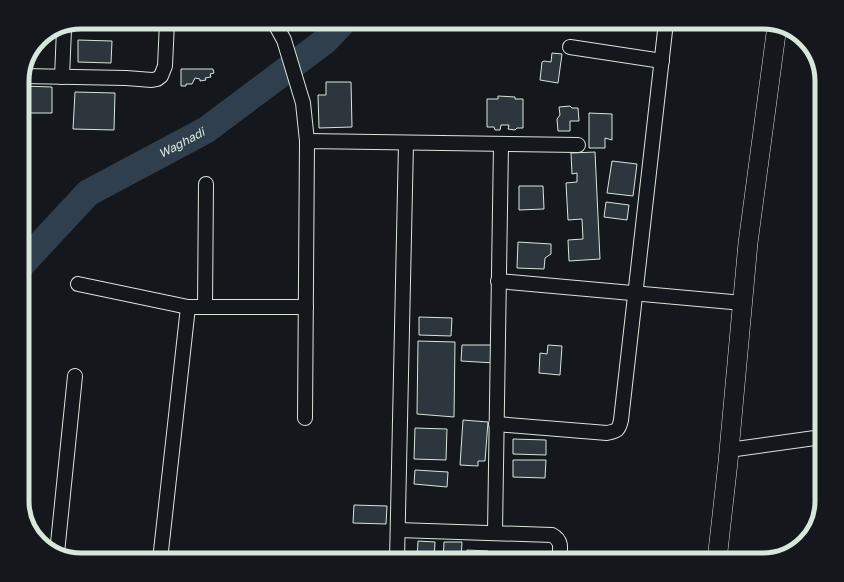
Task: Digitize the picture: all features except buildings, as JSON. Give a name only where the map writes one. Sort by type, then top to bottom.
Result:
[{"type":"street","points":[[29,76],[157,79],[161,76],[165,66],[167,29]]},
{"type":"street","points":[[278,29],[284,40],[302,103],[307,141],[305,418]]},
{"type":"street","points":[[496,424],[607,433],[615,432],[619,428],[665,29]]},
{"type":"street","points":[[718,553],[729,450],[748,242],[776,31]]},
{"type":"street","points":[[62,77],[64,32]]},
{"type":"street","points":[[570,47],[662,61]]},
{"type":"street","points":[[307,141],[578,145]]},
{"type":"street","points":[[398,553],[406,143]]},
{"type":"street","points":[[494,532],[501,144]]},
{"type":"street","points":[[205,307],[206,184]]},
{"type":"street","points":[[498,281],[743,302]]},
{"type":"street","points":[[78,284],[188,307],[306,306]]},
{"type":"street","points":[[161,553],[188,307]]},
{"type":"street","points":[[58,547],[75,376]]},
{"type":"street","points":[[729,450],[815,438]]},
{"type":"street","points":[[398,530],[552,534],[560,542],[560,553]]},
{"type":"waterway","name":"Waghadi","points":[[29,256],[88,193],[206,130],[325,41],[336,29]]}]
